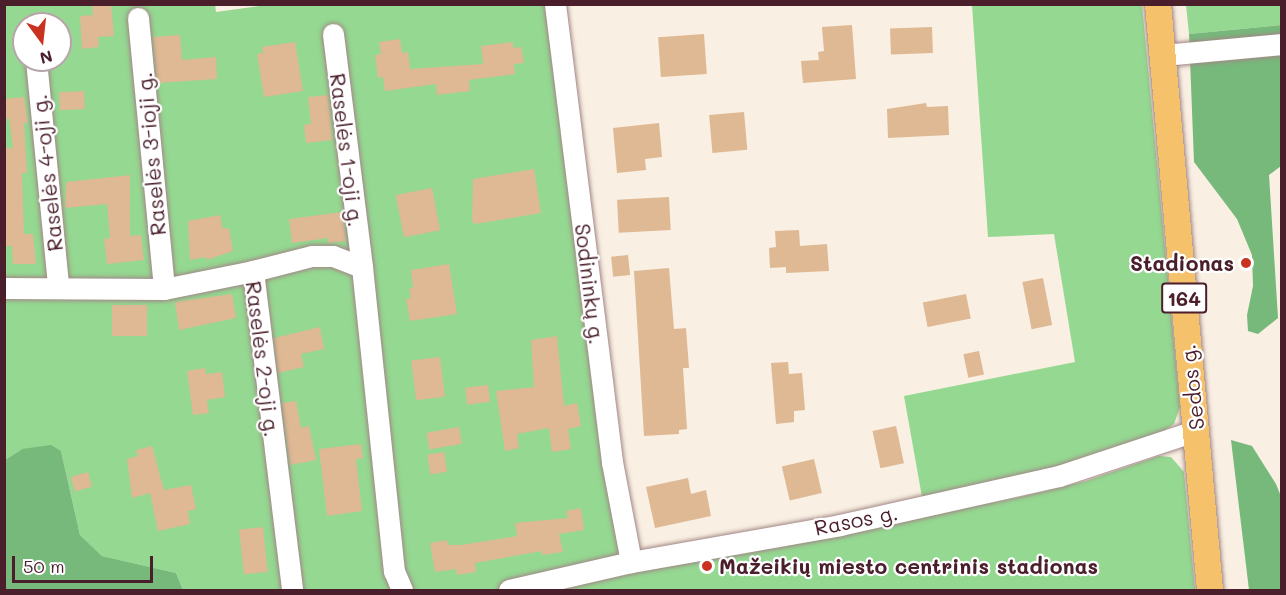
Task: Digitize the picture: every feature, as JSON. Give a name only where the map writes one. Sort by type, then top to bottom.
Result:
[{"type":"main road","name":"Sedos g.","points":[[1158,4],[1210,591]]},
{"type":"street","name":"Sodininkų g.","points":[[555,4],[612,462],[631,562]]},
{"type":"street","name":"Raselės 3-ioji g.","points":[[138,18],[164,289]]},
{"type":"street","name":"Raselės 1-oji g.","points":[[333,34],[362,267],[394,571],[402,591]]},
{"type":"street","points":[[1163,55],[1281,44]]},
{"type":"street","name":"Raselės 4-oji g.","points":[[37,72],[58,286]]},
{"type":"street","points":[[253,271],[312,256],[333,256],[362,267]]},
{"type":"street","name":"Raselės 2-oji g.","points":[[4,288],[58,286],[164,289],[253,271],[292,589]]},
{"type":"street","name":"Rasos g.","points":[[509,591],[631,562],[840,525],[1059,476],[1197,430]]},
{"type":"green space","points":[[215,4],[216,12],[275,4],[563,5],[635,571],[1016,498],[1086,481],[1159,456],[1171,457],[1184,472],[1195,590],[183,590],[176,573],[102,556],[80,535],[61,451],[22,449],[5,460],[5,5]]},
{"type":"green space","points":[[972,5],[1142,5],[1180,407],[1174,424],[1159,434],[1066,466],[922,497],[904,396],[1075,362],[1054,234],[988,237]]},
{"type":"green space","points":[[1186,5],[1281,5],[1281,25],[1189,34]]},
{"type":"green space","points":[[1281,25],[1281,166],[1269,175],[1278,318],[1258,334],[1248,331],[1247,315],[1253,286],[1252,255],[1237,219],[1194,162],[1189,34]]},
{"type":"green space","points":[[1231,440],[1252,446],[1276,484],[1282,499],[1281,590],[1249,590]]},
{"type":"green space","points":[[51,445],[61,451],[80,535],[102,556],[176,573],[183,590],[5,590],[5,460],[22,449]]},
{"type":"building","points":[[111,4],[114,36],[98,37],[99,47],[82,49],[80,16],[93,15],[92,6]]},
{"type":"building","points":[[852,25],[856,79],[803,83],[801,61],[819,60],[818,52],[824,51],[822,27]]},
{"type":"building","points":[[932,27],[933,53],[891,54],[890,28]]},
{"type":"building","points":[[704,34],[707,74],[661,77],[658,37]]},
{"type":"building","points":[[180,35],[182,60],[216,57],[217,79],[157,83],[153,37]]},
{"type":"building","points":[[400,39],[402,53],[408,52],[410,69],[483,64],[481,46],[513,42],[513,48],[521,47],[524,63],[514,64],[515,74],[469,80],[470,91],[437,95],[436,84],[385,91],[383,77],[378,78],[375,55],[381,54],[379,42]]},
{"type":"building","points":[[295,42],[303,91],[264,97],[257,54],[263,53],[262,47]]},
{"type":"building","points":[[84,91],[85,109],[60,110],[59,92]]},
{"type":"building","points":[[328,95],[332,140],[306,143],[304,125],[311,124],[308,97]]},
{"type":"building","points":[[24,97],[28,123],[24,123],[27,173],[22,173],[24,234],[33,234],[36,264],[13,264],[12,246],[6,246],[4,148],[13,148],[9,118],[4,119],[4,99]]},
{"type":"building","points":[[926,103],[927,107],[948,106],[949,135],[888,138],[887,109]]},
{"type":"building","points":[[744,112],[747,150],[712,153],[709,115]]},
{"type":"building","points":[[659,123],[662,157],[645,159],[646,170],[617,173],[613,128]]},
{"type":"building","points":[[534,169],[541,213],[475,224],[472,221],[473,179]]},
{"type":"building","points":[[130,175],[130,236],[141,235],[144,260],[107,264],[104,239],[110,238],[107,204],[65,208],[66,182]]},
{"type":"building","points":[[432,188],[440,230],[404,237],[396,195]]},
{"type":"building","points":[[669,197],[671,230],[619,233],[617,200]]},
{"type":"building","points":[[342,212],[346,241],[328,243],[328,238],[292,243],[289,219]]},
{"type":"building","points":[[220,215],[223,229],[229,228],[233,251],[207,260],[206,257],[190,260],[188,221]]},
{"type":"building","points":[[799,230],[800,246],[827,244],[829,271],[786,273],[786,267],[770,268],[769,248],[776,247],[775,231]]},
{"type":"building","points":[[628,255],[630,275],[613,277],[611,257]]},
{"type":"building","points":[[449,264],[457,314],[410,321],[406,299],[411,298],[409,288],[413,288],[411,270]]},
{"type":"building","points":[[669,268],[674,329],[686,328],[689,368],[683,368],[687,429],[679,430],[679,434],[644,436],[634,271]]},
{"type":"building","points":[[1043,278],[1052,325],[1032,329],[1022,282]]},
{"type":"building","points":[[232,294],[236,318],[179,330],[175,302]]},
{"type":"building","points":[[966,294],[971,319],[928,327],[923,302]]},
{"type":"building","points":[[112,305],[147,305],[147,336],[112,336]]},
{"type":"building","points":[[320,327],[324,349],[301,354],[304,367],[278,373],[274,338]]},
{"type":"building","points":[[557,336],[564,406],[577,403],[581,426],[568,429],[571,449],[552,452],[549,428],[517,434],[519,448],[505,451],[496,391],[534,387],[531,340]]},
{"type":"building","points":[[979,351],[984,374],[968,378],[963,354]]},
{"type":"building","points":[[440,357],[445,397],[416,400],[411,361]]},
{"type":"building","points":[[788,362],[789,374],[802,373],[805,410],[794,411],[794,422],[776,424],[771,363]]},
{"type":"building","points":[[205,368],[206,374],[222,372],[225,397],[207,400],[209,413],[193,415],[187,371]]},
{"type":"building","points":[[488,385],[490,402],[467,405],[465,388]]},
{"type":"building","points":[[296,401],[301,428],[309,426],[316,460],[290,465],[282,403]]},
{"type":"building","points":[[896,426],[904,463],[880,468],[873,431]]},
{"type":"building","points":[[459,427],[462,444],[429,449],[427,433]]},
{"type":"building","points":[[361,444],[363,458],[356,459],[362,511],[327,516],[319,449]]},
{"type":"building","points":[[152,446],[164,490],[191,485],[196,509],[188,511],[190,524],[158,531],[150,493],[132,498],[127,459],[138,456],[136,450]]},
{"type":"building","points":[[444,452],[447,472],[430,474],[427,455]]},
{"type":"building","points":[[814,459],[822,493],[790,501],[782,466]]},
{"type":"building","points":[[88,472],[92,486],[75,491],[71,477]]},
{"type":"building","points":[[688,478],[691,494],[706,490],[711,516],[655,528],[646,487]]},
{"type":"building","points":[[581,508],[584,530],[559,534],[563,552],[542,555],[542,551],[475,563],[476,572],[457,575],[456,569],[435,572],[430,543],[447,540],[448,545],[461,545],[517,536],[515,523],[568,518],[566,511]]},
{"type":"building","points":[[263,527],[268,572],[244,574],[239,530]]},
{"type":"place","name":"Stadionas","points":[[1246,263]]},
{"type":"place","name":"Mažeikių miesto centrinis stadionas","points":[[707,566]]}]
